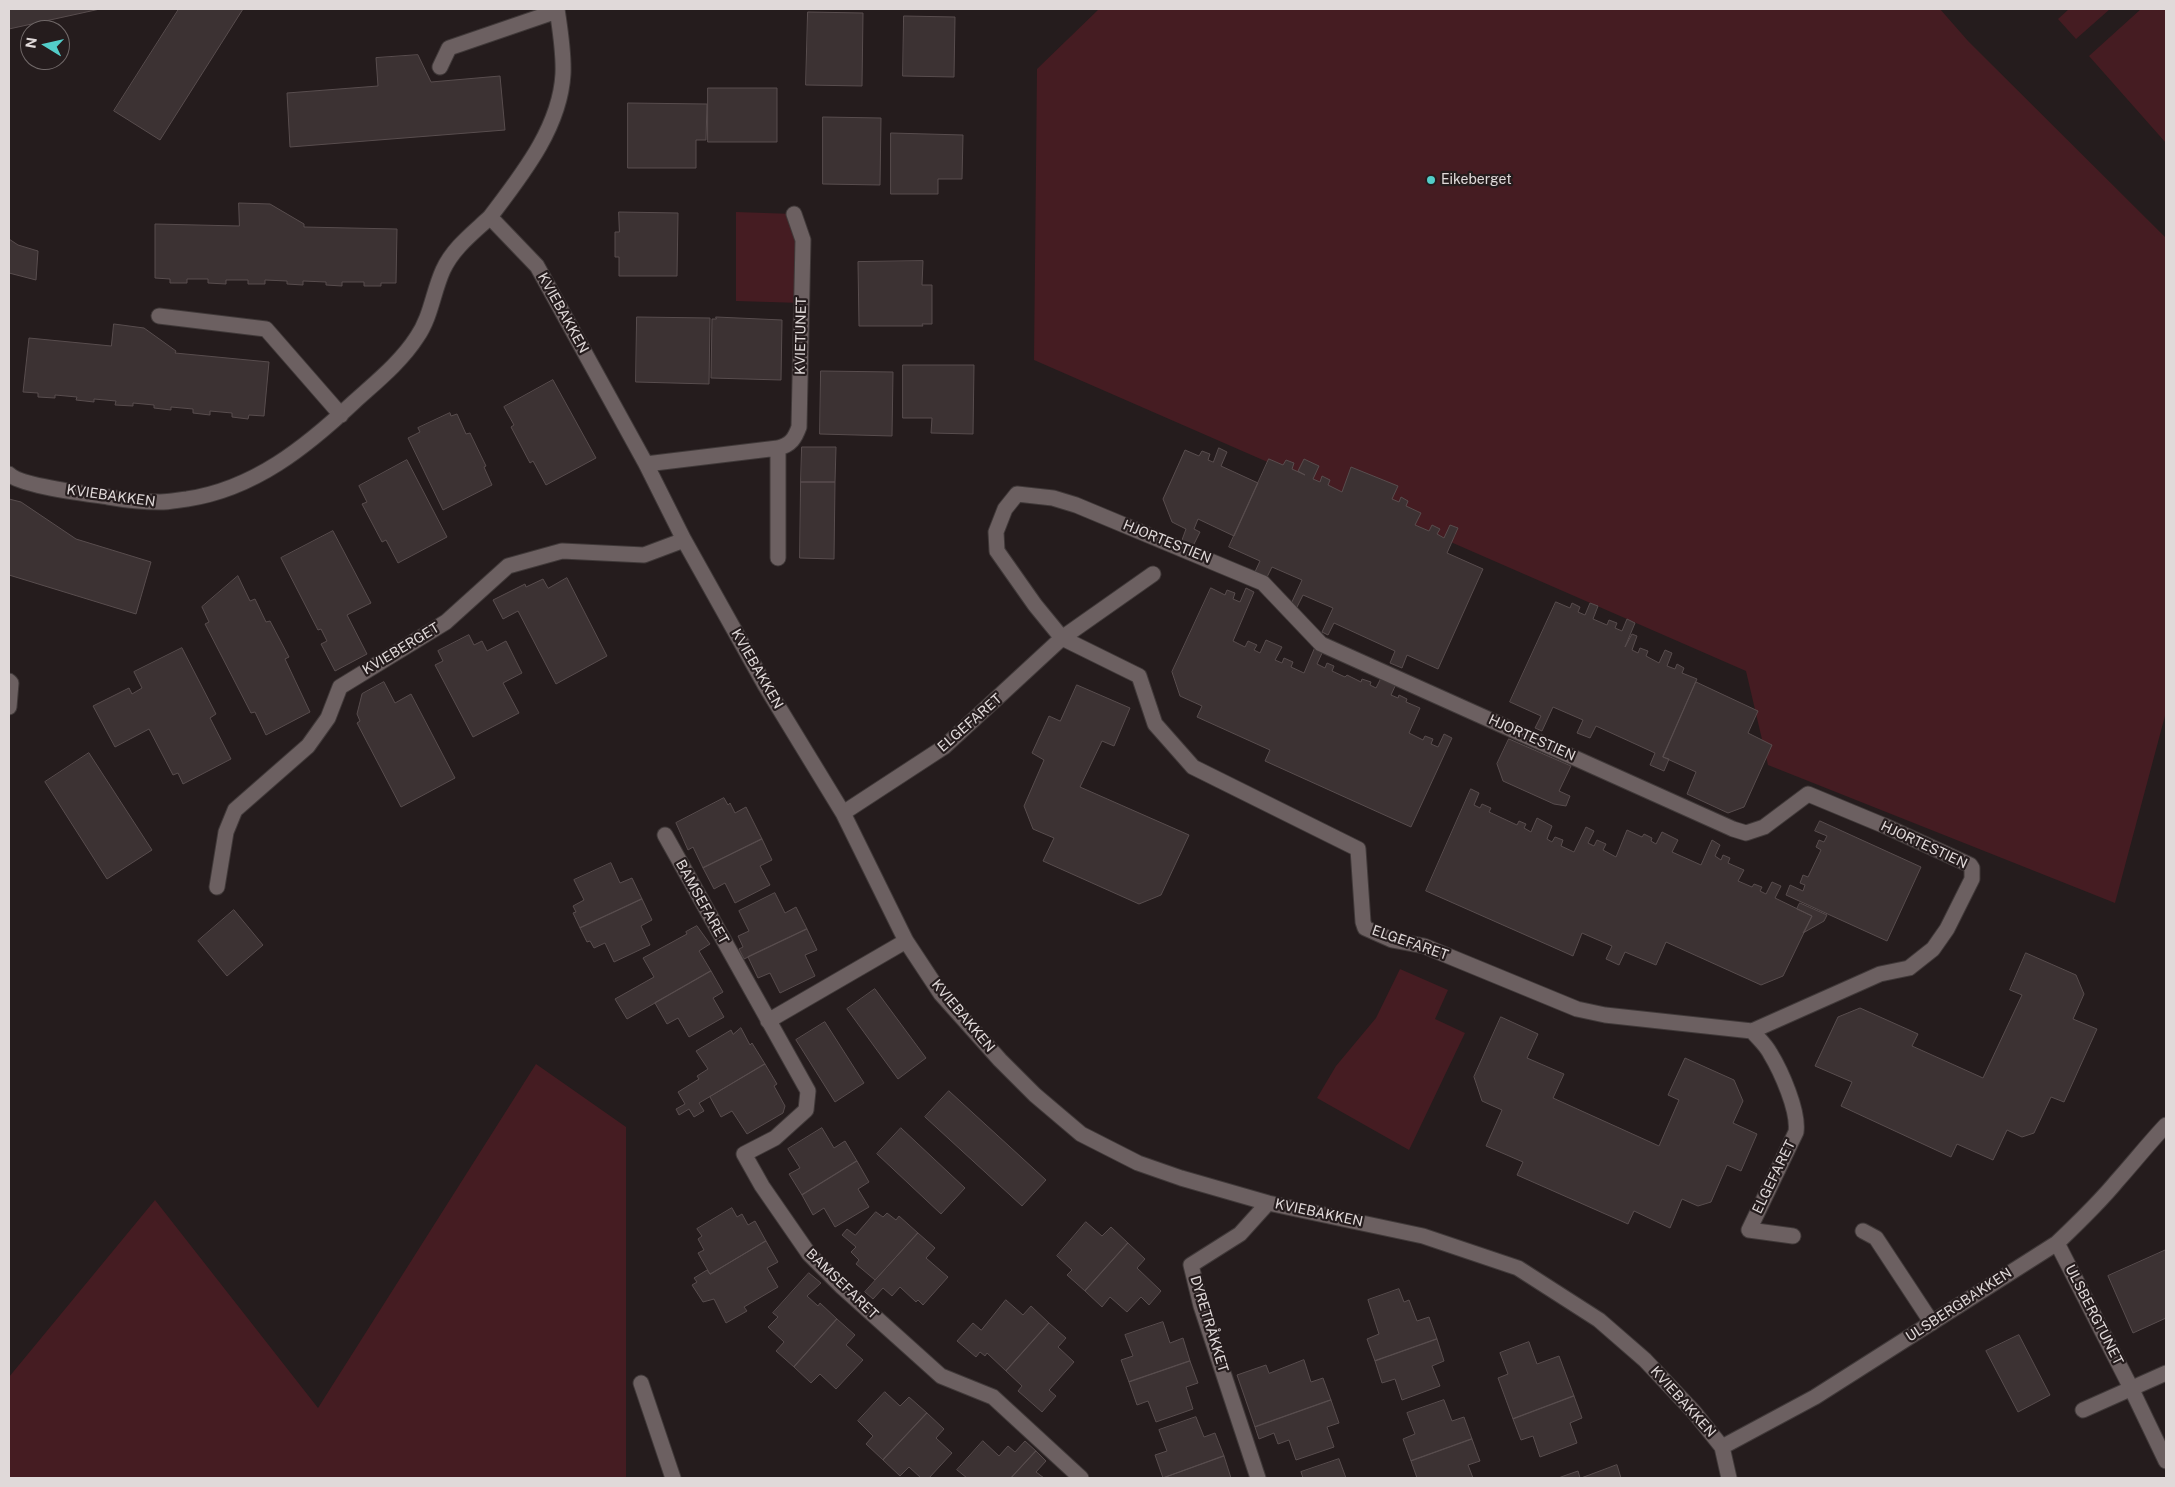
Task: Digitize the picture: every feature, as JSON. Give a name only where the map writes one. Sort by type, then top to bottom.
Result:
[{"type":"street","points":[[440,66],[449,48],[557,10]]},
{"type":"street","name":"KVIEBAKKEN","points":[[9,474],[31,483],[135,501],[163,502],[208,496],[240,485],[268,470],[296,451],[341,415],[381,378],[418,337],[433,303],[443,271],[454,252],[490,217],[514,186],[543,139],[553,116],[563,76],[563,55],[557,10]]},
{"type":"street","name":"KVIETUNET","points":[[778,448],[787,446],[796,436],[799,427],[803,240],[794,214]]},
{"type":"street","name":"KVIEBAKKEN","points":[[490,217],[537,266],[646,464],[684,540],[765,685],[842,813],[906,941],[941,994],[1000,1060],[1035,1095],[1081,1134],[1138,1163],[1181,1178],[1268,1202],[1423,1236],[1518,1268],[1599,1320],[1645,1360],[1694,1412],[1722,1446],[1729,1478]]},
{"type":"street","points":[[159,316],[266,329],[341,415]]},
{"type":"street","points":[[646,464],[778,448],[778,558]]},
{"type":"street","name":"HJORTESTIEN","points":[[997,551],[996,532],[1005,509],[1017,494],[1061,500],[1263,583],[1321,644],[1732,828],[1746,833],[1764,827],[1782,815],[1804,795],[1808,794],[1885,826],[1970,865],[1974,871],[1972,879],[1947,929],[1933,949],[1909,968],[1880,974],[1752,1032]]},
{"type":"street","name":"KVIEBERGET","points":[[217,887],[226,832],[235,810],[308,746],[328,718],[340,687],[446,622],[508,566],[562,551],[644,555],[684,540]]},
{"type":"street","name":"ELGEFARET","points":[[997,551],[1035,605],[1062,638],[1139,676],[1156,724],[1193,767],[1358,849],[1365,928],[1392,940],[1424,946],[1577,1009],[1605,1015],[1752,1032],[1770,1051],[1786,1086],[1797,1124],[1796,1132],[1749,1230],[1793,1236]]},
{"type":"street","name":"ELGEFARET","points":[[842,813],[944,747],[1062,638],[1153,574]]},
{"type":"street","points":[[9,681],[12,683],[9,707]]},
{"type":"street","name":"BAMSEFARET","points":[[665,835],[808,1091],[806,1110],[774,1138],[744,1154],[789,1226],[809,1254],[842,1287],[941,1376],[993,1398],[1081,1478]]},
{"type":"street","points":[[768,1021],[906,941]]},
{"type":"street","name":"ULSBERGBAKKEN","points":[[1722,1446],[1815,1397],[2057,1243],[2079,1223],[2118,1181],[2145,1146],[2166,1125]]},
{"type":"street","name":"DYRETRÅKKET","points":[[1258,1478],[1201,1306],[1191,1265],[1240,1234],[1268,1202]]},
{"type":"street","points":[[1863,1230],[1876,1238],[1932,1323]]},
{"type":"street","name":"ULSBERGTUNET","points":[[2057,1243],[2166,1461]]},
{"type":"street","points":[[2083,1410],[2166,1373]]},
{"type":"street","points":[[641,1383],[673,1478]]},
{"type":"shaded area","points":[[1099,9],[1940,9],[1968,41],[2166,238],[2166,712],[2115,903],[1768,765],[1746,671],[1034,360],[1037,69]]},
{"type":"shaded area","points":[[2069,9],[2110,9],[2076,39],[2058,19]]},
{"type":"shaded area","points":[[2141,9],[2166,9],[2166,143],[2089,56]]},
{"type":"shaded area","points":[[736,212],[794,214],[802,303],[736,301]]},
{"type":"shaded area","points":[[1400,969],[1448,990],[1435,1019],[1465,1033],[1409,1150],[1317,1098],[1336,1066],[1376,1018]]},
{"type":"shaded area","points":[[536,1064],[626,1127],[626,1478],[9,1478],[9,1377],[155,1200],[318,1408]]},
{"type":"building","points":[[9,9],[100,9],[50,20],[20,20],[20,27],[9,29]]},
{"type":"building","points":[[179,9],[243,9],[160,140],[114,111]]},
{"type":"building","points":[[808,12],[863,13],[862,86],[806,85]]},
{"type":"building","points":[[904,16],[955,17],[954,77],[903,76]]},
{"type":"building","points":[[418,55],[431,82],[500,76],[505,130],[290,147],[287,93],[378,86],[376,58]]},
{"type":"building","points":[[708,88],[777,88],[777,142],[708,142]]},
{"type":"building","points":[[628,103],[707,104],[706,140],[696,140],[696,168],[628,168]]},
{"type":"building","points":[[823,117],[881,118],[880,185],[823,184]]},
{"type":"building","points":[[891,133],[963,135],[962,179],[938,179],[938,194],[891,194]]},
{"type":"building","points":[[239,203],[270,204],[304,224],[304,227],[397,229],[396,283],[381,283],[381,286],[364,286],[364,282],[342,282],[342,286],[326,285],[326,282],[303,281],[303,285],[287,284],[287,281],[265,280],[265,284],[248,284],[248,280],[226,280],[226,284],[208,283],[208,279],[187,279],[187,283],[170,283],[170,279],[155,278],[155,224],[239,226]]},
{"type":"building","points":[[619,212],[678,213],[677,276],[619,276],[619,257],[615,257],[615,232],[619,232]]},
{"type":"building","points":[[9,239],[18,245],[38,251],[36,280],[9,273]]},
{"type":"building","points":[[923,261],[922,285],[932,285],[932,324],[922,324],[923,326],[859,326],[858,262]]},
{"type":"building","points":[[637,317],[710,318],[709,384],[636,382]]},
{"type":"building","points":[[716,317],[782,320],[781,380],[711,378],[712,319],[716,319]]},
{"type":"building","points":[[114,324],[144,328],[176,351],[175,353],[269,362],[264,416],[249,415],[248,419],[232,417],[232,413],[210,411],[210,415],[193,413],[193,409],[171,407],[171,410],[154,408],[154,405],[133,403],[133,406],[115,405],[116,401],[94,399],[94,402],[76,400],[77,397],[55,395],[55,398],[38,397],[38,393],[23,392],[29,338],[111,346]]},
{"type":"building","points":[[903,365],[974,365],[973,434],[931,433],[932,418],[903,418]]},
{"type":"building","points":[[821,371],[893,372],[892,436],[820,434]]},
{"type":"building","points":[[553,380],[596,458],[546,485],[533,461],[530,463],[511,427],[514,425],[504,407]]},
{"type":"building","points":[[450,413],[451,416],[457,414],[466,434],[470,433],[486,466],[484,467],[492,485],[443,510],[408,438],[420,432],[418,428]]},
{"type":"building","points":[[802,447],[836,447],[835,482],[801,482]]},
{"type":"building","points":[[1219,448],[1227,452],[1221,466],[1258,483],[1234,536],[1198,519],[1194,529],[1200,532],[1193,546],[1182,540],[1186,529],[1172,522],[1163,499],[1185,450],[1199,456],[1202,451],[1210,454],[1208,460],[1213,462]]},
{"type":"building","points":[[1269,459],[1283,465],[1286,460],[1294,463],[1292,469],[1305,475],[1298,471],[1304,459],[1319,466],[1313,479],[1320,482],[1322,476],[1330,480],[1328,485],[1342,492],[1351,467],[1398,486],[1392,499],[1399,502],[1401,497],[1408,501],[1406,506],[1421,513],[1415,525],[1429,531],[1432,525],[1440,529],[1437,534],[1444,538],[1450,525],[1458,528],[1447,553],[1483,569],[1438,669],[1407,655],[1402,668],[1390,663],[1395,651],[1334,623],[1328,635],[1322,632],[1333,608],[1303,595],[1297,607],[1291,604],[1302,580],[1272,567],[1266,579],[1254,574],[1260,561],[1229,547]]},
{"type":"building","points":[[407,460],[447,537],[398,563],[386,540],[382,542],[362,504],[367,502],[359,486]]},
{"type":"building","points":[[801,482],[835,482],[834,559],[800,558]]},
{"type":"building","points":[[9,499],[21,502],[76,539],[151,562],[136,614],[9,575]]},
{"type":"building","points":[[333,531],[371,603],[347,615],[367,654],[335,671],[321,644],[327,641],[321,629],[318,630],[281,558]]},
{"type":"building","points":[[238,576],[250,601],[255,599],[266,622],[270,621],[289,657],[285,659],[310,712],[266,735],[255,712],[251,713],[205,624],[209,622],[202,607]]},
{"type":"building","points":[[567,578],[607,656],[556,684],[518,611],[503,619],[493,600],[525,584],[526,587],[543,579],[548,588]]},
{"type":"building","points":[[1211,588],[1225,595],[1227,590],[1235,593],[1233,599],[1240,602],[1246,588],[1254,592],[1233,641],[1245,647],[1248,641],[1257,645],[1254,650],[1260,653],[1266,640],[1282,647],[1275,660],[1282,663],[1284,658],[1293,662],[1291,667],[1304,673],[1315,647],[1323,651],[1317,664],[1325,668],[1327,663],[1334,666],[1332,671],[1345,677],[1347,675],[1361,682],[1362,679],[1371,682],[1370,685],[1376,688],[1381,678],[1396,684],[1391,695],[1398,698],[1399,695],[1407,699],[1406,702],[1420,708],[1409,733],[1423,740],[1425,736],[1433,739],[1431,744],[1438,747],[1444,734],[1452,738],[1411,827],[1265,761],[1270,750],[1197,717],[1202,706],[1180,696],[1172,672]]},
{"type":"building","points":[[1556,602],[1570,608],[1572,603],[1580,607],[1578,612],[1585,615],[1590,603],[1598,606],[1593,619],[1607,625],[1609,620],[1617,623],[1615,628],[1622,631],[1627,619],[1635,623],[1625,647],[1632,634],[1637,636],[1632,650],[1638,653],[1640,648],[1648,651],[1646,656],[1659,663],[1665,650],[1672,653],[1667,666],[1675,669],[1677,664],[1684,668],[1682,673],[1697,679],[1663,757],[1669,759],[1664,771],[1650,765],[1655,753],[1596,726],[1590,738],[1577,733],[1583,720],[1553,707],[1542,731],[1535,728],[1541,716],[1510,702]]},
{"type":"building","points":[[469,635],[474,645],[482,641],[487,651],[506,641],[522,673],[503,683],[519,713],[473,737],[435,665],[443,661],[438,651]]},
{"type":"building","points":[[182,648],[216,714],[210,718],[231,759],[183,784],[178,773],[173,775],[149,729],[115,747],[93,706],[129,688],[132,694],[142,688],[134,672]]},
{"type":"building","points":[[384,682],[395,703],[411,694],[455,778],[401,807],[357,723],[360,721],[357,714],[362,694]]},
{"type":"building","points":[[1696,682],[1758,711],[1748,733],[1772,745],[1744,807],[1728,813],[1687,794],[1696,772],[1663,757]]},
{"type":"building","points":[[1077,685],[1130,708],[1114,746],[1102,741],[1080,787],[1189,835],[1161,895],[1139,904],[1043,861],[1054,838],[1033,829],[1024,806],[1044,760],[1032,753],[1049,716],[1060,721]]},
{"type":"building","points":[[1509,739],[1571,766],[1559,791],[1570,796],[1566,806],[1554,804],[1503,781],[1497,764]]},
{"type":"building","points":[[89,753],[152,850],[107,879],[45,782]]},
{"type":"building","points":[[1471,789],[1479,793],[1474,805],[1480,808],[1482,804],[1491,808],[1489,812],[1517,825],[1519,821],[1526,824],[1524,828],[1531,832],[1537,818],[1552,826],[1547,839],[1552,842],[1555,837],[1563,840],[1561,846],[1574,852],[1586,827],[1594,831],[1588,843],[1594,846],[1597,840],[1606,844],[1603,850],[1616,857],[1627,830],[1642,837],[1644,834],[1652,838],[1651,841],[1656,844],[1662,832],[1678,840],[1672,852],[1701,865],[1712,840],[1720,845],[1715,856],[1721,860],[1723,855],[1730,858],[1728,863],[1744,870],[1738,881],[1752,887],[1754,884],[1762,887],[1760,891],[1766,894],[1772,882],[1781,886],[1775,898],[1812,916],[1783,976],[1761,985],[1666,942],[1656,965],[1625,952],[1619,965],[1606,959],[1612,946],[1582,933],[1573,956],[1426,891]]},
{"type":"building","points":[[724,798],[728,805],[730,803],[735,813],[746,807],[762,839],[703,868],[693,847],[688,850],[676,823]]},
{"type":"building","points":[[1820,821],[1921,867],[1887,941],[1786,895],[1790,885],[1803,891],[1805,885],[1800,883],[1803,875],[1808,877],[1821,850],[1816,847],[1819,840],[1824,842],[1827,836],[1815,831]]},
{"type":"building","points":[[762,839],[772,860],[760,866],[770,885],[735,903],[725,883],[714,889],[703,868]]},
{"type":"building","points":[[611,863],[620,883],[632,878],[642,899],[580,928],[573,913],[576,912],[573,906],[584,900],[574,880]]},
{"type":"building","points":[[775,893],[785,913],[796,907],[807,929],[744,959],[739,949],[743,947],[738,936],[749,931],[739,911]]},
{"type":"building","points":[[642,899],[652,920],[641,926],[650,945],[614,962],[605,943],[594,948],[590,941],[587,942],[580,928]]},
{"type":"building","points":[[1800,903],[1827,915],[1824,921],[1803,933],[1812,916],[1797,909]]},
{"type":"building","points":[[234,910],[263,945],[227,976],[198,941]]},
{"type":"building","points":[[697,926],[710,944],[699,951],[711,971],[627,1019],[615,999],[654,977],[643,958],[687,934],[686,932]]},
{"type":"building","points":[[807,929],[817,950],[805,955],[815,976],[780,993],[770,973],[758,978],[748,957]]},
{"type":"building","points":[[2026,953],[2076,975],[2084,994],[2073,1019],[2097,1029],[2064,1102],[2051,1097],[2034,1133],[2022,1137],[2007,1130],[1993,1160],[1957,1144],[1951,1157],[1841,1106],[1852,1082],[1815,1066],[1838,1017],[1860,1008],[1918,1034],[1912,1046],[1983,1078],[2022,995],[2010,990]]},
{"type":"building","points":[[711,971],[723,992],[713,998],[724,1017],[689,1037],[678,1018],[667,1024],[655,1003]]},
{"type":"building","points":[[875,989],[926,1058],[898,1079],[847,1009]]},
{"type":"building","points":[[1501,1017],[1538,1034],[1527,1058],[1564,1074],[1553,1098],[1659,1146],[1679,1100],[1668,1095],[1685,1058],[1734,1080],[1743,1101],[1733,1123],[1757,1134],[1741,1171],[1727,1165],[1711,1202],[1698,1206],[1682,1199],[1670,1228],[1634,1211],[1628,1224],[1517,1175],[1523,1162],[1486,1146],[1502,1110],[1482,1101],[1474,1077]]},
{"type":"building","points":[[825,1022],[864,1083],[835,1102],[796,1040]]},
{"type":"building","points":[[741,1028],[750,1045],[752,1043],[765,1064],[699,1103],[704,1111],[694,1117],[689,1109],[679,1115],[676,1109],[685,1104],[678,1092],[699,1079],[697,1076],[708,1069],[696,1051],[731,1030],[733,1034]]},
{"type":"building","points":[[765,1064],[777,1084],[774,1086],[785,1106],[783,1113],[747,1134],[732,1111],[721,1117],[710,1097]]},
{"type":"building","points":[[949,1091],[1046,1180],[1022,1206],[925,1117]]},
{"type":"building","points":[[822,1128],[834,1148],[845,1141],[857,1161],[802,1195],[789,1174],[800,1168],[788,1149]]},
{"type":"building","points":[[901,1128],[965,1188],[941,1214],[877,1154]]},
{"type":"building","points":[[857,1161],[869,1182],[858,1189],[869,1207],[835,1227],[824,1208],[813,1215],[802,1195]]},
{"type":"building","points":[[732,1208],[737,1217],[742,1214],[748,1225],[755,1221],[766,1241],[710,1274],[698,1253],[704,1250],[698,1239],[702,1236],[697,1229]]},
{"type":"building","points":[[876,1212],[883,1217],[887,1213],[896,1220],[899,1216],[918,1233],[875,1280],[856,1264],[859,1260],[851,1252],[856,1247],[842,1235],[847,1229],[855,1235]]},
{"type":"building","points":[[1086,1222],[1102,1236],[1111,1227],[1128,1243],[1085,1291],[1067,1275],[1072,1270],[1057,1256]]},
{"type":"building","points":[[918,1233],[935,1248],[926,1258],[948,1277],[923,1305],[918,1300],[916,1302],[900,1287],[892,1296],[883,1288],[873,1299],[865,1292]]},
{"type":"building","points":[[766,1241],[778,1262],[767,1268],[778,1287],[744,1307],[747,1311],[726,1323],[714,1299],[703,1302],[692,1285],[697,1282],[694,1278],[707,1270],[710,1274]]},
{"type":"building","points":[[1128,1243],[1145,1259],[1137,1268],[1161,1291],[1149,1305],[1141,1297],[1127,1312],[1110,1297],[1102,1307],[1085,1291]]},
{"type":"building","points":[[2166,1250],[2166,1318],[2133,1333],[2108,1276]]},
{"type":"building","points":[[809,1273],[821,1283],[807,1296],[818,1306],[820,1303],[837,1319],[794,1367],[776,1351],[784,1342],[768,1327],[778,1317],[773,1313]]},
{"type":"building","points":[[1399,1289],[1404,1302],[1409,1300],[1417,1321],[1429,1317],[1437,1339],[1375,1361],[1367,1339],[1379,1334],[1368,1300]]},
{"type":"building","points":[[1006,1300],[1023,1315],[1031,1306],[1049,1323],[1006,1371],[987,1353],[985,1356],[980,1352],[976,1357],[957,1341],[973,1323],[981,1330]]},
{"type":"building","points":[[837,1319],[855,1335],[846,1345],[863,1360],[836,1389],[820,1374],[811,1383],[794,1367]]},
{"type":"building","points":[[1163,1322],[1170,1343],[1183,1338],[1190,1361],[1129,1382],[1121,1360],[1133,1356],[1125,1335]]},
{"type":"building","points":[[1049,1323],[1066,1338],[1058,1347],[1074,1362],[1049,1390],[1056,1396],[1042,1412],[1018,1391],[1022,1386],[1006,1371]]},
{"type":"building","points":[[2019,1335],[2050,1395],[2018,1412],[1986,1351]]},
{"type":"building","points":[[1437,1339],[1444,1361],[1432,1366],[1440,1386],[1402,1400],[1395,1379],[1382,1383],[1375,1361]]},
{"type":"building","points":[[1529,1342],[1537,1364],[1559,1356],[1574,1396],[1513,1419],[1498,1378],[1508,1374],[1500,1353]]},
{"type":"building","points":[[1304,1360],[1311,1382],[1323,1378],[1331,1400],[1255,1427],[1237,1375],[1266,1365],[1269,1373]]},
{"type":"building","points":[[1190,1361],[1198,1383],[1186,1387],[1193,1409],[1156,1422],[1148,1401],[1137,1405],[1129,1382]]},
{"type":"building","points":[[885,1392],[900,1406],[909,1397],[927,1413],[883,1460],[866,1444],[873,1436],[858,1421]]},
{"type":"building","points":[[1574,1396],[1582,1418],[1570,1423],[1577,1443],[1540,1457],[1533,1436],[1521,1440],[1513,1419]]},
{"type":"building","points":[[1331,1400],[1339,1423],[1327,1427],[1334,1447],[1296,1460],[1289,1440],[1278,1444],[1274,1433],[1259,1439],[1255,1427]]},
{"type":"building","points":[[1444,1400],[1452,1421],[1464,1417],[1472,1439],[1411,1461],[1403,1439],[1415,1434],[1407,1413]]},
{"type":"building","points":[[927,1413],[944,1429],[936,1438],[952,1453],[929,1478],[921,1478],[909,1467],[900,1476],[883,1460]]},
{"type":"building","points":[[1196,1417],[1204,1437],[1215,1433],[1224,1456],[1163,1478],[1155,1455],[1167,1451],[1159,1430]]},
{"type":"building","points":[[1472,1439],[1480,1461],[1468,1465],[1473,1478],[1417,1478],[1411,1461]]},
{"type":"building","points":[[983,1441],[999,1456],[1008,1446],[1015,1452],[1025,1441],[1036,1451],[1011,1478],[967,1478],[957,1470]]},
{"type":"building","points":[[1036,1451],[1046,1461],[1036,1472],[1044,1478],[1011,1478]]},
{"type":"building","points":[[1224,1456],[1231,1478],[1163,1478]]},
{"type":"building","points":[[1339,1459],[1346,1478],[1303,1478],[1301,1472]]},
{"type":"building","points":[[1617,1465],[1621,1478],[1580,1478]]},
{"type":"building","points":[[1578,1471],[1580,1478],[1558,1478]]},
{"type":"place","name":"Eikeberget","points":[[1431,180]]}]
